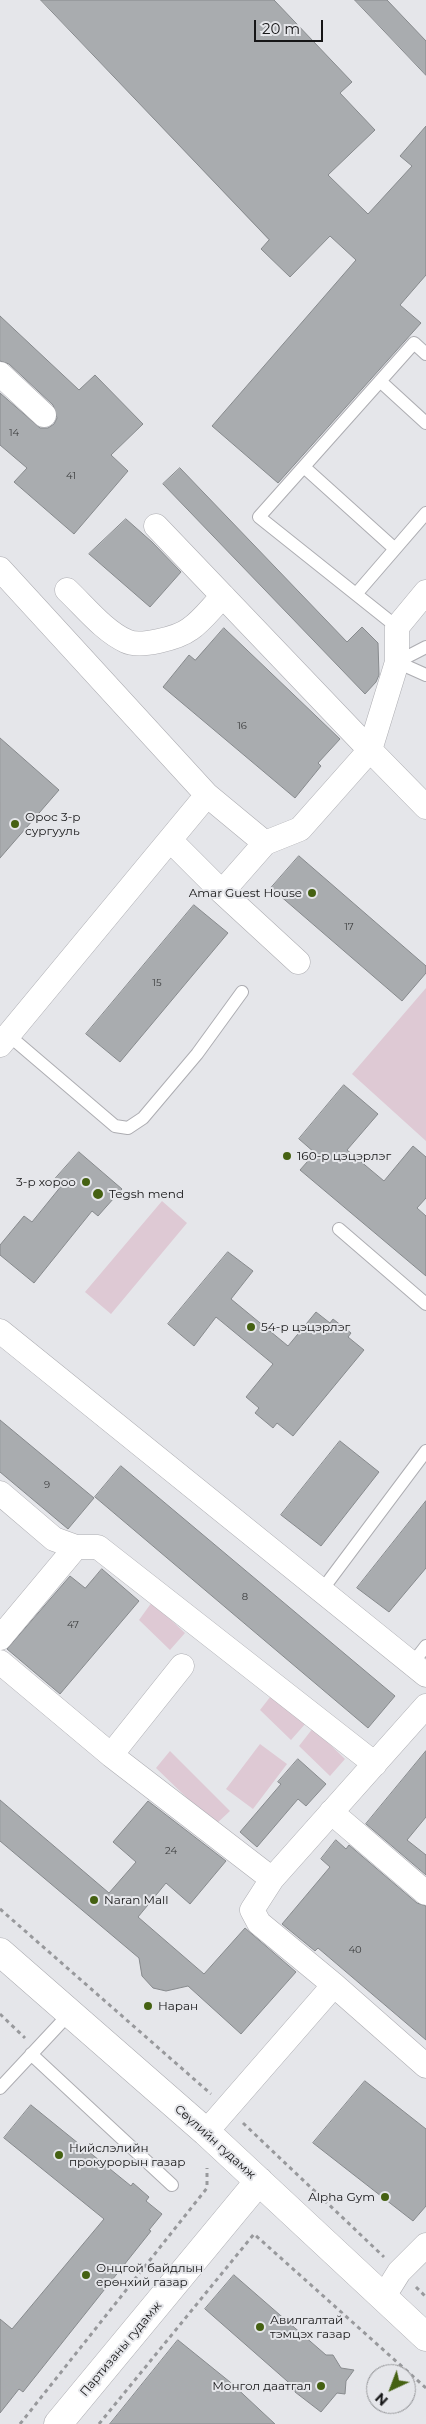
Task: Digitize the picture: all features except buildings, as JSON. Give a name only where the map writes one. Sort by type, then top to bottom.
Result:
[{"type":"main road","name":"Сөүлийн гудамж","points":[[0,1952],[206,2132],[426,2337]]},
{"type":"main road","name":"Партизаны гудамж","points":[[58,2424],[259,2181]]},
{"type":"street","points":[[0,374],[44,415]]},
{"type":"street","points":[[156,526],[426,807]]},
{"type":"street","points":[[0,569],[207,795],[265,843]]},
{"type":"street","points":[[67,590],[107,627],[127,642],[144,643],[164,640],[189,630],[223,596]]},
{"type":"street","points":[[222,892],[265,843],[300,829],[370,750],[397,662],[397,627],[426,592]]},
{"type":"street","points":[[3,1036],[207,795]]},
{"type":"street","points":[[170,840],[222,892],[298,962]]},
{"type":"street","points":[[0,1331],[322,1590],[422,1661]]},
{"type":"street","points":[[0,1493],[54,1539],[76,1547],[98,1547],[375,1764]]},
{"type":"street","points":[[0,1638],[76,1547]]},
{"type":"street","points":[[0,1662],[111,1755],[272,1879]]},
{"type":"street","points":[[111,1755],[182,1666]]},
{"type":"street","points":[[426,1706],[272,1879],[252,1910],[259,1924],[334,1984],[426,2066]]},
{"type":"street","points":[[331,1812],[426,1893]]},
{"type":"street","points":[[206,2132],[334,1984]]},
{"type":"street","points":[[384,2296],[399,2272],[426,2245]]},
{"type":"lane","points":[[397,627],[357,593],[259,517],[414,343],[426,354]]},
{"type":"lane","points":[[380,381],[426,423]]},
{"type":"lane","points":[[304,467],[395,550]]},
{"type":"lane","points":[[357,593],[426,513]]},
{"type":"lane","points":[[397,662],[426,647]]},
{"type":"lane","points":[[397,662],[426,675]]},
{"type":"lane","points":[[3,1036],[115,1126],[128,1128],[143,1118],[197,1054],[242,992]]},
{"type":"lane","points":[[339,1228],[426,1304]]},
{"type":"lane","points":[[322,1590],[426,1451]]},
{"type":"lane","points":[[0,2088],[70,2013]]},
{"type":"lane","points":[[31,2054],[172,2185]]},
{"type":"path","points":[[20,2424],[207,2188]]},
{"type":"path","points":[[99,2424],[254,2234],[426,2388]]},
{"type":"shaded area","points":[[426,988],[426,1141],[352,1074]]},
{"type":"shaded area","points":[[162,1201],[187,1223],[111,1314],[85,1292]]},
{"type":"shaded area","points":[[152,1602],[185,1633],[170,1650],[139,1620]]},
{"type":"shaded area","points":[[274,1692],[306,1723],[291,1740],[260,1710]]},
{"type":"shaded area","points":[[313,1728],[345,1759],[330,1776],[299,1746]]},
{"type":"shaded area","points":[[260,1744],[287,1764],[253,1809],[226,1789]]},
{"type":"shaded area","points":[[170,1751],[230,1811],[215,1825],[156,1768]]},
{"type":"place","name":"Орос 3-р сургууль","points":[[15,824]]},
{"type":"place","name":"Amar Guest House","points":[[312,893]]},
{"type":"place","name":"160-р цэцэрлэг","points":[[287,1156]]},
{"type":"place","name":"3-р хороо","points":[[86,1182]]},
{"type":"place","name":"Tegsh mend","points":[[98,1194]]},
{"type":"place","name":"54-р цэцэрлэг","points":[[251,1327]]},
{"type":"place","name":"Naran Mall","points":[[94,1900]]},
{"type":"place","name":"Наран","points":[[148,2006]]},
{"type":"place","name":"Нийслэлийн прокурорын газар","points":[[59,2155]]},
{"type":"place","name":"Alpha Gym","points":[[385,2197]]},
{"type":"place","name":"Онцгой байдлын ерөнхий газар","points":[[86,2275]]},
{"type":"place","name":"Авилгалтай тэмцэх газар","points":[[260,2327]]},
{"type":"place","name":"Монгол даатгал","points":[[321,2386]]}]
